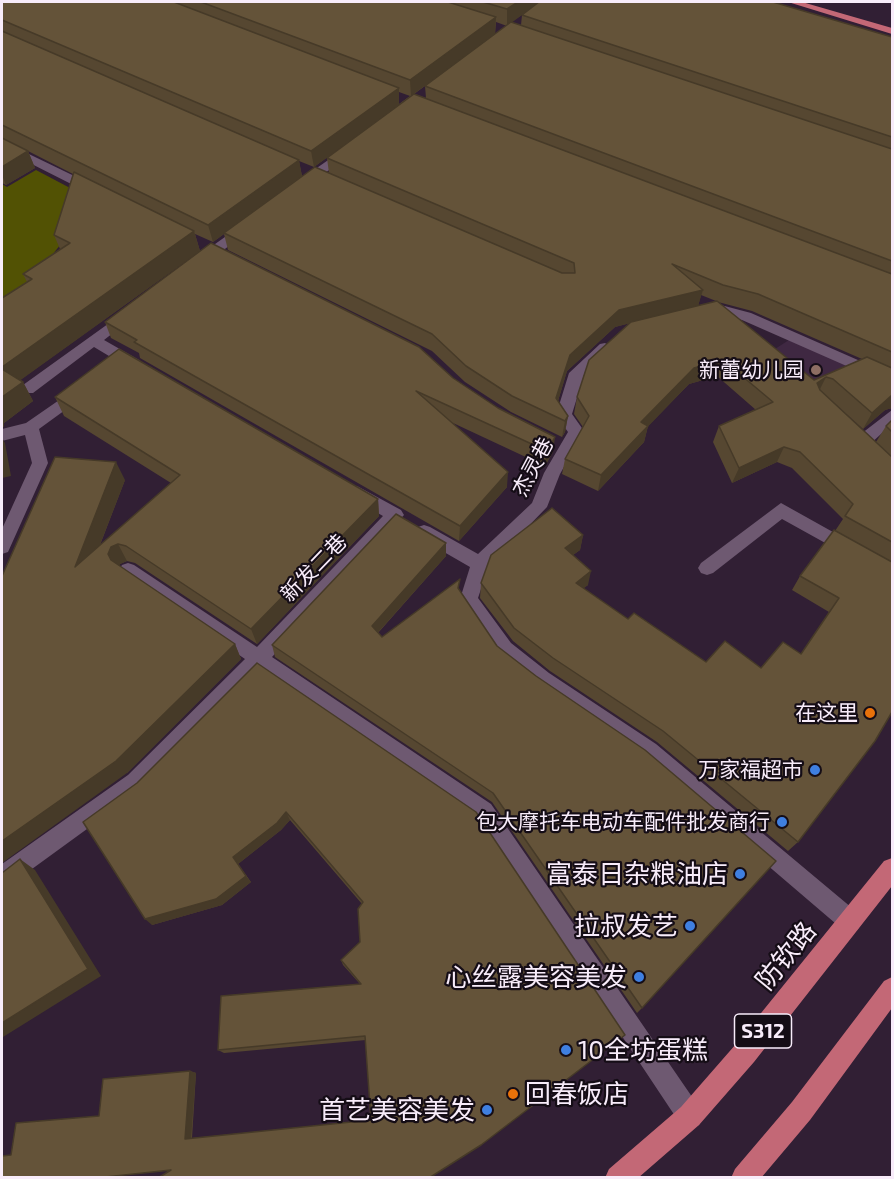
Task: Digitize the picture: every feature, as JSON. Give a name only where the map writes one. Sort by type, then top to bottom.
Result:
[{"type":"main road","points":[[793,2],[892,30]]},
{"type":"main road","name":"防钦路","points":[[618,1178],[690,1116],[745,1053],[892,868]]},
{"type":"main road","points":[[744,1178],[801,1111],[892,989]]},
{"type":"street","points":[[287,195],[359,142]]},
{"type":"street","points":[[2,145],[108,198]]},
{"type":"street","points":[[186,271],[260,216]]},
{"type":"street","points":[[28,389],[140,306]]},
{"type":"street","points":[[696,315],[717,309],[746,316],[892,381]]},
{"type":"street","points":[[94,340],[120,362],[155,376]]},
{"type":"street","name":"杰灵巷","points":[[480,564],[539,507],[561,446],[576,431],[564,415],[577,373],[612,341]]},
{"type":"street","points":[[2,435],[31,427],[87,386]]},
{"type":"street","points":[[863,441],[892,416]]},
{"type":"street","points":[[2,547],[40,463],[31,427]]},
{"type":"street","points":[[848,428],[878,455]]},
{"type":"street","points":[[345,486],[480,564],[469,599],[504,649],[542,679],[649,751],[850,921]]},
{"type":"street","points":[[707,568],[781,510],[892,573]]},
{"type":"street","name":"新发二巷","points":[[2,877],[135,782],[258,659],[404,521]]},
{"type":"street","points":[[128,570],[484,811],[690,1116]]},
{"type":"shaded area","points":[[36,170],[72,189],[65,239],[2,317],[2,184],[7,187]]},
{"type":"shaded area","name":"新蕾幼儿园","points":[[789,340],[848,365],[811,394],[764,356]]},
{"type":"building","points":[[2,2],[174,2],[399,88],[311,151],[2,20]]},
{"type":"building","points":[[201,2],[448,2],[496,17],[410,80]]},
{"type":"building","points":[[483,2],[518,2],[507,9]]},
{"type":"building","points":[[539,2],[773,2],[892,37],[892,137],[522,15]]},
{"type":"building","points":[[511,22],[892,149],[892,261],[425,86]]},
{"type":"building","points":[[2,31],[299,160],[208,225],[2,125]]},
{"type":"building","points":[[414,94],[892,274],[892,352],[758,294],[723,285],[672,264],[703,290],[619,310],[570,355],[556,398],[568,416],[565,421],[512,396],[466,366],[432,334],[224,233],[315,167],[562,273],[575,273],[574,263],[327,158]]},
{"type":"building","points":[[2,138],[28,151],[2,167]]},
{"type":"building","points":[[74,172],[194,231],[2,367],[2,298],[32,279],[23,274],[70,243],[54,235]]},
{"type":"building","points":[[211,243],[419,347],[453,378],[498,408],[555,437],[547,451],[416,391],[508,472],[460,526],[134,342],[137,340],[105,322]]},
{"type":"building","points":[[717,301],[814,380],[867,357],[892,368],[892,395],[872,413],[833,379],[826,377],[817,383],[820,390],[892,457],[892,542],[845,516],[853,504],[800,452],[784,447],[739,468],[719,426],[773,402],[723,360],[694,368],[641,422],[648,426],[601,475],[565,459],[589,416],[577,397],[589,360],[631,322]]},
{"type":"building","points":[[119,349],[378,499],[251,629],[126,546],[118,544],[111,547],[108,554],[111,560],[235,644],[116,761],[2,841],[2,576],[55,457],[116,462],[75,567],[180,475],[55,397]]},
{"type":"building","points":[[2,369],[23,382],[2,397]]},
{"type":"building","points":[[892,420],[892,432],[886,426]]},
{"type":"building","points":[[552,508],[583,535],[565,548],[591,571],[576,583],[628,619],[634,613],[706,662],[725,641],[761,668],[783,642],[801,654],[839,598],[800,576],[834,530],[892,562],[892,712],[875,741],[798,842],[663,731],[553,658],[514,628],[481,583],[491,555]]},
{"type":"building","points":[[396,514],[446,543],[372,626],[382,637],[460,579],[458,588],[497,646],[536,676],[645,750],[776,861],[642,1008],[493,793],[272,645]]},
{"type":"building","points":[[257,663],[476,812],[625,1035],[481,1145],[429,1178],[158,1178],[171,1170],[96,1178],[2,1178],[2,1156],[11,1155],[16,1123],[99,1116],[103,1079],[190,1071],[185,1139],[371,1120],[365,1036],[218,1050],[221,996],[361,984],[341,960],[360,942],[358,909],[363,902],[286,812],[277,823],[233,857],[246,876],[216,899],[145,919],[83,822],[137,783]]},
{"type":"building","points":[[20,859],[88,969],[2,1023],[2,873]]},
{"type":"place","name":"新蕾幼儿园","points":[[816,370]]},
{"type":"place","name":"在这里","points":[[870,713]]},
{"type":"place","name":"万家福超市","points":[[815,770]]},
{"type":"place","name":"包大摩托车电动车配件批发商行","points":[[782,822]]},
{"type":"place","name":"富泰日杂粮油店","points":[[740,874]]},
{"type":"place","name":"拉叔发艺","points":[[690,926]]},
{"type":"place","name":"心丝露美容美发","points":[[639,977]]},
{"type":"place","name":"10全坊蛋糕","points":[[566,1050]]},
{"type":"place","name":"回春饭店","points":[[513,1094]]},
{"type":"place","name":"首艺美容美发","points":[[487,1110]]}]
